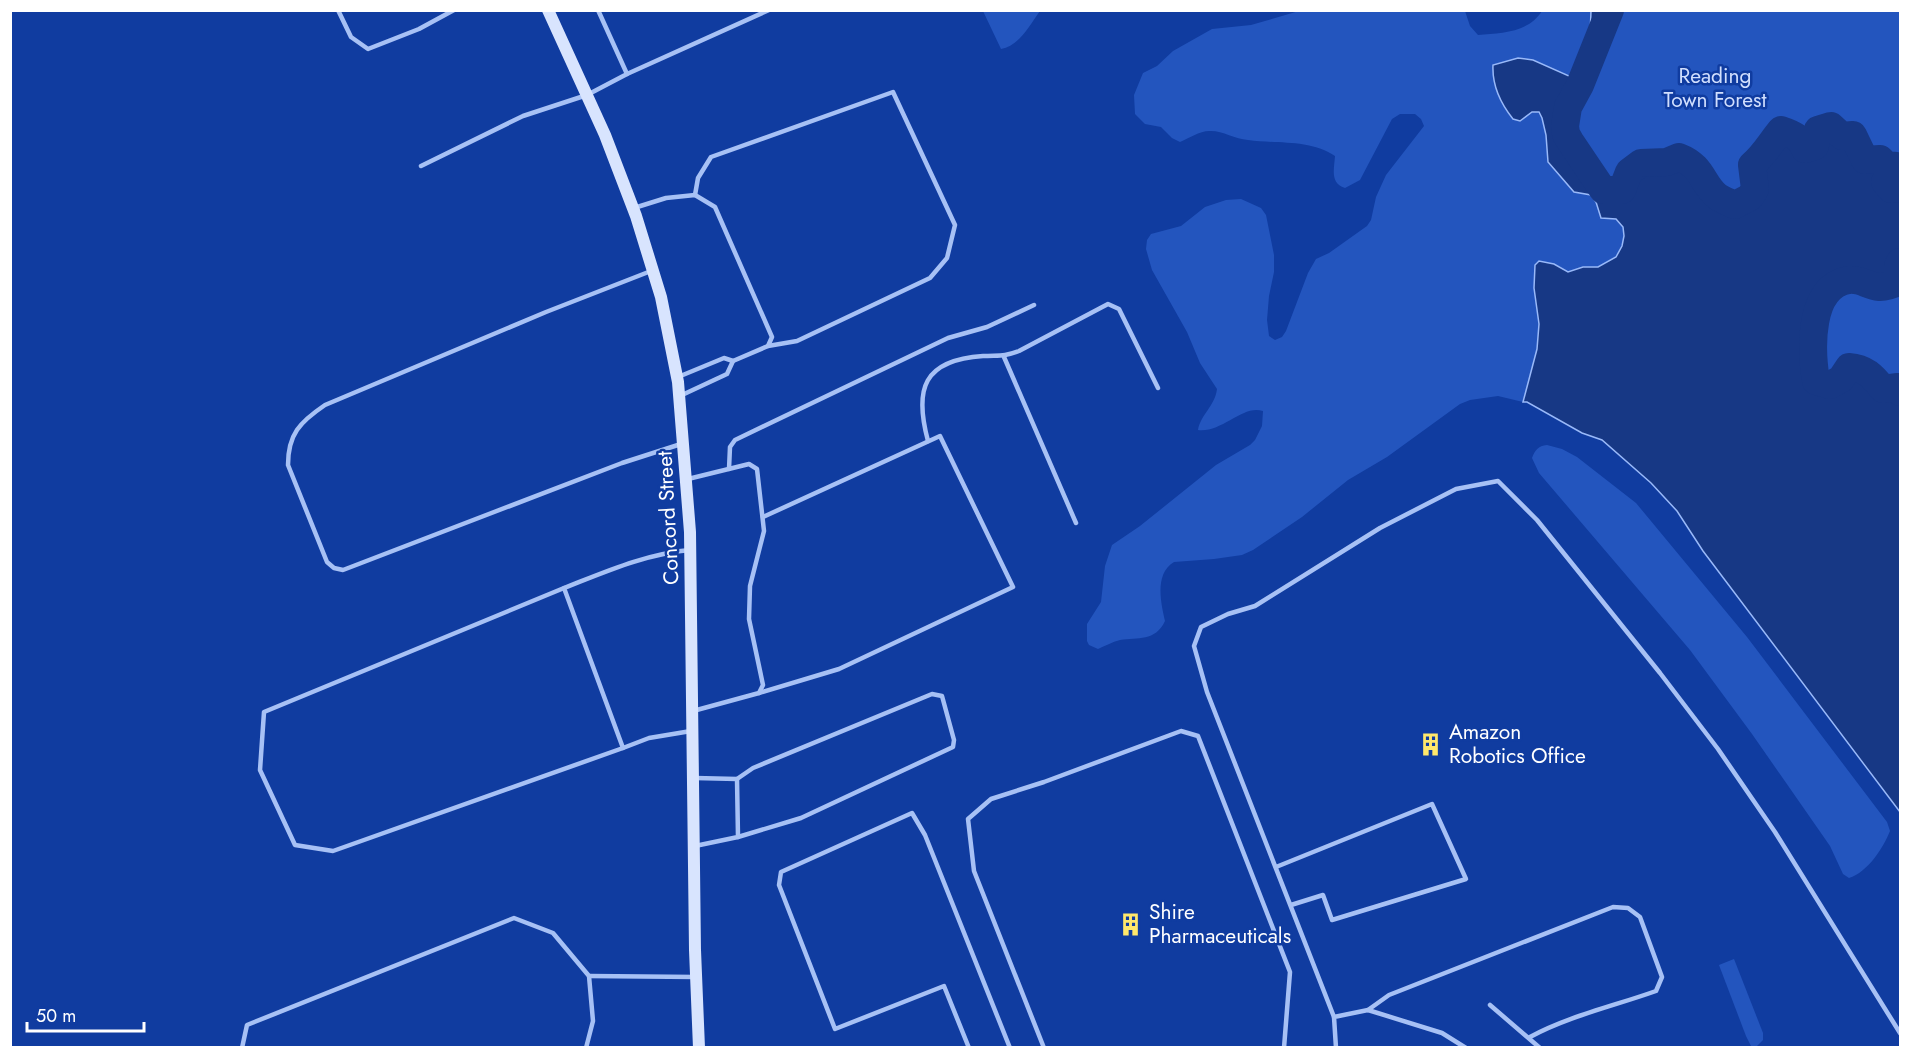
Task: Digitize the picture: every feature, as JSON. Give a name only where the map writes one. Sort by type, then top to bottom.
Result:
[{"type":"street","name":"Concord Street","points":[[548,10],[587,95],[633,208],[661,297],[677,378],[684,443],[690,550],[699,1047]]},
{"type":"lane","points":[[338,10],[351,37],[368,49],[419,29],[454,10]]},
{"type":"lane","points":[[598,10],[627,75]]},
{"type":"lane","points":[[421,166],[523,116],[587,95],[769,10]]},
{"type":"lane","points":[[679,396],[727,374],[733,362],[768,346],[797,341],[930,278],[947,258],[955,225],[893,92],[711,157],[699,178],[695,195]]},
{"type":"lane","points":[[633,208],[666,198],[695,195],[715,207],[772,337],[768,346]]},
{"type":"lane","points":[[653,271],[546,312],[325,405],[301,423],[291,443],[288,465],[327,562],[334,568],[343,570],[622,463],[684,443]]},
{"type":"lane","points":[[928,441],[921,408],[926,380],[936,370],[950,362],[984,356],[1004,357],[1108,304],[1119,309],[1158,388]]},
{"type":"lane","points":[[729,469],[730,447],[735,440],[948,338],[987,327],[1034,305]]},
{"type":"lane","points":[[1004,357],[1076,523]]},
{"type":"lane","points":[[677,378],[724,358],[733,362]]},
{"type":"lane","points":[[693,711],[839,669],[1013,587],[940,436],[763,517]]},
{"type":"lane","points":[[686,480],[748,464],[757,469],[764,531],[750,586],[749,619],[763,685],[759,693]]},
{"type":"lane","points":[[1336,1047],[1334,1017],[1207,692],[1194,646],[1201,627],[1228,614],[1255,606],[1380,528],[1456,489],[1498,481],[1537,520],[1718,749],[1774,830],[1900,1033]]},
{"type":"lane","points":[[690,550],[668,552],[620,566],[264,712],[260,770],[295,845],[333,852],[657,736],[694,731]]},
{"type":"lane","points":[[564,588],[623,748]]},
{"type":"lane","points":[[694,778],[737,779],[753,768],[932,694],[942,696],[954,740],[953,747],[801,818],[738,837],[694,846]]},
{"type":"lane","points":[[1044,1047],[974,871],[968,819],[991,799],[1181,731],[1198,736],[1290,972],[1284,1047]]},
{"type":"lane","points":[[737,779],[738,837]]},
{"type":"lane","points":[[1276,867],[1432,804],[1466,879],[1332,920],[1323,895],[1291,905]]},
{"type":"lane","points":[[969,1047],[944,986],[835,1029],[779,885],[781,873],[912,813],[925,835],[1010,1047]]},
{"type":"lane","points":[[1334,1017],[1368,1010],[1389,995],[1613,908],[1628,908],[1640,917],[1662,976],[1656,991],[1553,1025],[1530,1037]]},
{"type":"lane","points":[[242,1047],[247,1025],[514,918],[553,933],[589,976],[593,1021],[586,1047]]},
{"type":"lane","points":[[589,976],[696,977]]},
{"type":"lane","points":[[1490,1005],[1540,1047]]},
{"type":"lane","points":[[1368,1010],[1442,1033],[1466,1047]]},
{"type":"green space","points":[[983,10],[1040,11],[1019,39],[1001,49]]},
{"type":"green space","points":[[1299,11],[1465,11],[1470,26],[1478,35],[1522,28],[1542,11],[1591,11],[1590,37],[1582,50],[1577,74],[1571,77],[1533,60],[1518,58],[1532,112],[1538,112],[1542,118],[1548,162],[1574,192],[1591,195],[1623,227],[1622,246],[1616,257],[1598,267],[1583,267],[1568,272],[1554,264],[1539,261],[1535,265],[1534,288],[1539,324],[1537,349],[1523,402],[1498,396],[1470,400],[1460,404],[1387,457],[1348,480],[1302,517],[1253,550],[1242,555],[1174,562],[1168,567],[1161,581],[1165,621],[1161,628],[1146,637],[1120,640],[1098,649],[1089,645],[1087,641],[1087,624],[1101,602],[1105,566],[1112,545],[1140,526],[1216,465],[1250,445],[1262,426],[1263,411],[1255,410],[1207,430],[1198,430],[1214,400],[1217,389],[1200,363],[1187,332],[1152,270],[1146,249],[1147,240],[1151,234],[1181,226],[1205,207],[1226,200],[1241,199],[1261,208],[1266,215],[1274,255],[1274,272],[1267,320],[1269,336],[1275,340],[1282,337],[1286,331],[1308,273],[1316,259],[1329,253],[1367,226],[1386,175],[1424,126],[1415,114],[1400,114],[1392,119],[1360,180],[1345,188],[1340,186],[1335,179],[1335,156],[1315,147],[1243,139],[1211,131],[1199,133],[1180,142],[1172,138],[1161,127],[1145,124],[1135,114],[1134,95],[1143,73],[1157,66],[1173,51],[1212,29],[1251,25]]},
{"type":"green space","name":"Reading Town Forest","points":[[1610,11],[1900,11],[1900,188],[1891,189],[1885,182],[1888,178],[1886,165],[1880,159],[1865,160],[1853,135],[1805,149],[1769,144],[1762,157],[1752,165],[1755,189],[1750,197],[1735,205],[1716,195],[1701,173],[1679,157],[1667,162],[1641,163],[1629,172],[1622,190],[1603,190],[1570,141],[1565,126],[1568,107],[1580,85]]},
{"type":"green space","points":[[1900,262],[1900,392],[1898,387],[1883,389],[1872,375],[1849,367],[1841,379],[1830,385],[1816,381],[1814,326],[1822,299],[1830,289],[1848,280],[1875,287],[1899,275]]},
{"type":"green space","points":[[1547,445],[1562,449],[1577,457],[1636,503],[1747,637],[1887,822],[1890,831],[1887,838],[1874,859],[1862,871],[1849,878],[1843,874],[1830,846],[1690,650],[1539,473],[1532,458],[1537,449]]},
{"type":"green space","points":[[1734,959],[1763,1033],[1763,1040],[1756,1047],[1751,1046],[1746,1036],[1719,965]]},
{"type":"shaded area","points":[[1591,11],[1610,11],[1580,85],[1568,107],[1565,126],[1570,141],[1603,190],[1622,190],[1629,172],[1641,163],[1667,162],[1679,157],[1698,170],[1717,196],[1735,205],[1750,197],[1755,190],[1752,165],[1781,130],[1796,136],[1806,148],[1815,146],[1818,130],[1831,126],[1842,136],[1853,135],[1865,160],[1880,159],[1886,165],[1896,166],[1896,175],[1885,182],[1891,189],[1900,188],[1898,282],[1882,287],[1849,280],[1836,285],[1826,294],[1819,307],[1813,337],[1813,353],[1816,381],[1830,385],[1841,379],[1849,367],[1868,373],[1883,389],[1898,387],[1900,392],[1900,812],[1703,551],[1677,511],[1651,483],[1602,440],[1582,433],[1527,402],[1523,402],[1537,349],[1539,324],[1534,288],[1535,265],[1539,261],[1554,264],[1568,272],[1583,267],[1598,267],[1616,257],[1624,236],[1623,227],[1616,219],[1601,218],[1591,195],[1574,192],[1548,162],[1546,135],[1539,112],[1532,112],[1520,121],[1513,119],[1498,94],[1493,65],[1518,58],[1533,60],[1571,77],[1577,73],[1582,50],[1590,37]]},
{"type":"waterway","points":[[1610,10],[1580,85],[1568,107],[1565,126],[1570,141],[1603,190],[1622,190],[1629,172],[1641,163],[1667,162],[1679,157],[1698,170],[1717,196],[1735,205],[1750,197],[1755,189],[1752,165],[1781,130],[1796,137],[1805,149],[1815,146],[1818,130],[1831,126],[1842,136],[1853,135],[1865,160],[1880,159],[1886,165],[1896,166],[1896,175],[1885,182],[1891,189],[1900,188]]},
{"type":"waterway","points":[[1900,262],[1898,282],[1889,286],[1876,287],[1855,280],[1836,285],[1826,294],[1819,306],[1813,337],[1816,381],[1830,385],[1841,379],[1849,367],[1868,373],[1883,389],[1898,387],[1900,392]]},
{"type":"place","name":"Amazon Robotics Office","points":[[1431,744]]},
{"type":"place","name":"Shire Pharmaceuticals","points":[[1131,924]]}]
